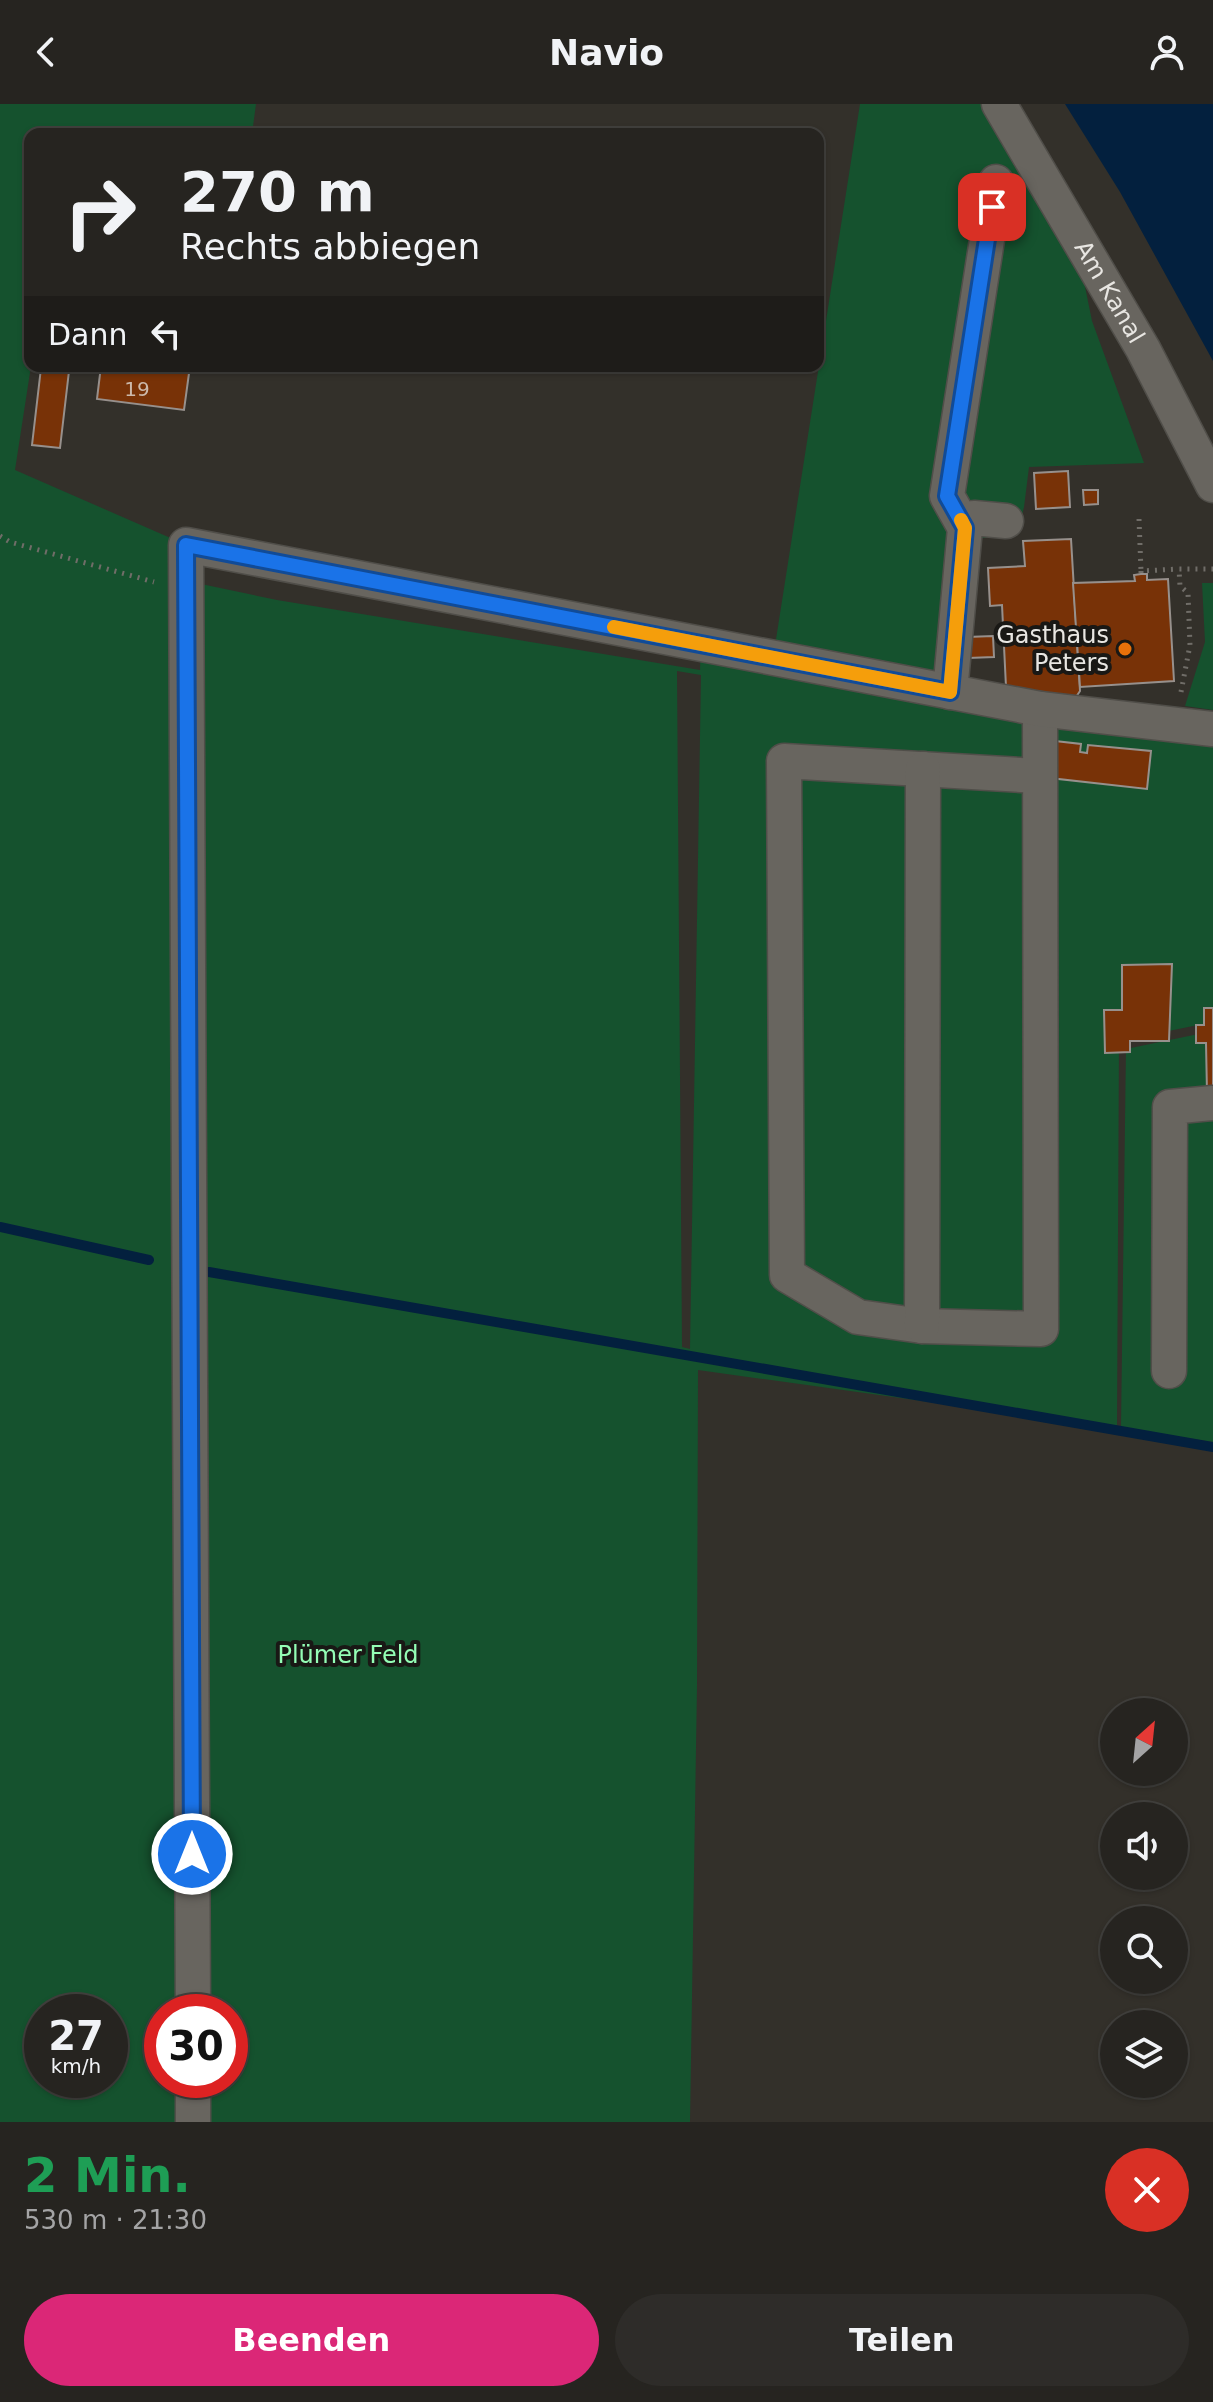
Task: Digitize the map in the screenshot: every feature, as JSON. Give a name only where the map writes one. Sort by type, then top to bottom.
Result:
[{"type":"street","name":"Am Kanal","points":[[999,104],[1143,349],[1213,485]]},
{"type":"street","points":[[950,692],[965,528],[947,496],[996,182]]},
{"type":"street","points":[[965,528],[974,518],[1006,521]]},
{"type":"street","points":[[193,1994],[186,545],[1040,709],[1213,729]]},
{"type":"street","points":[[1038,776],[784,761],[787,1275],[858,1317],[922,1326],[1041,1329],[1040,709]]},
{"type":"street","points":[[922,1326],[923,769]]},
{"type":"street","points":[[1169,1371],[1170,1107],[1213,1103]]},
{"type":"street","points":[[193,2098],[193,2122]]},
{"type":"path","points":[[1139,519],[1141,573],[1213,569]]},
{"type":"path","points":[[0,536],[186,591]]},
{"type":"path","points":[[1147,722],[1155,696],[1182,692],[1187,684],[1190,645],[1188,593],[1180,586],[1179,569]]},
{"type":"green space","name":"Plümer Feld","points":[[0,104],[256,104],[253,128],[24,128],[24,372],[30,372],[15,470],[182,543],[182,580],[277,600],[700,670],[701,642],[774,652],[818,372],[824,372],[824,333],[860,104],[983,104],[1079,257],[1092,321],[1144,463],[1029,467],[1018,532],[978,539],[962,697],[1213,733],[1213,1022],[1119,1041],[1117,1428],[698,1370],[690,2122],[0,2122]],"holes":[[[677,671],[701,675],[690,1349],[682,1347]]]},
{"type":"green space","points":[[1202,583],[1213,583],[1213,710],[1185,706],[1205,642]]},
{"type":"green space","points":[[1213,1031],[1213,1442],[1121,1428],[1126,1049]]},
{"type":"water","points":[[1065,104],[1213,104],[1213,361],[1120,192]]},
{"type":"building","points":[[41,372],[69,372],[60,448],[32,445]]},
{"type":"building","points":[[100,372],[189,372],[184,410],[97,399]]},
{"type":"building","points":[[1068,471],[1070,507],[1036,509],[1034,473]]},
{"type":"building","points":[[1083,490],[1098,490],[1098,504],[1084,505]]},
{"type":"building","points":[[1071,539],[1080,691],[1076,697],[1006,687],[1002,605],[990,606],[988,568],[1025,566],[1023,541]]},
{"type":"building","name":"Gasthaus Peters","points":[[1147,574],[1147,580],[1168,579],[1174,681],[1080,687],[1073,583],[1135,581],[1134,575]]},
{"type":"building","points":[[993,636],[994,657],[968,658],[967,637]]},
{"type":"building","points":[[1055,741],[1081,744],[1080,752],[1087,753],[1088,745],[1151,751],[1147,789],[1050,778]]},
{"type":"building","points":[[1172,964],[1169,1041],[1130,1041],[1130,1052],[1105,1053],[1104,1010],[1122,1010],[1122,965]]},
{"type":"building","points":[[1204,1008],[1213,1008],[1213,1093],[1207,1093],[1206,1043],[1196,1043],[1196,1025],[1204,1025]]},
{"type":"waterway","points":[[0,1227],[149,1260]]},
{"type":"waterway","points":[[209,1272],[1213,1447]]},
{"type":"slow traffic","points":[[614,627],[950,692],[965,528],[961,520]]},
{"type":"place","name":"Gasthaus Peters","points":[[1125,649]]},
{"type":"route","points":[[192,1854],[186,545],[950,692],[965,528],[947,496],[992,207]]}]
